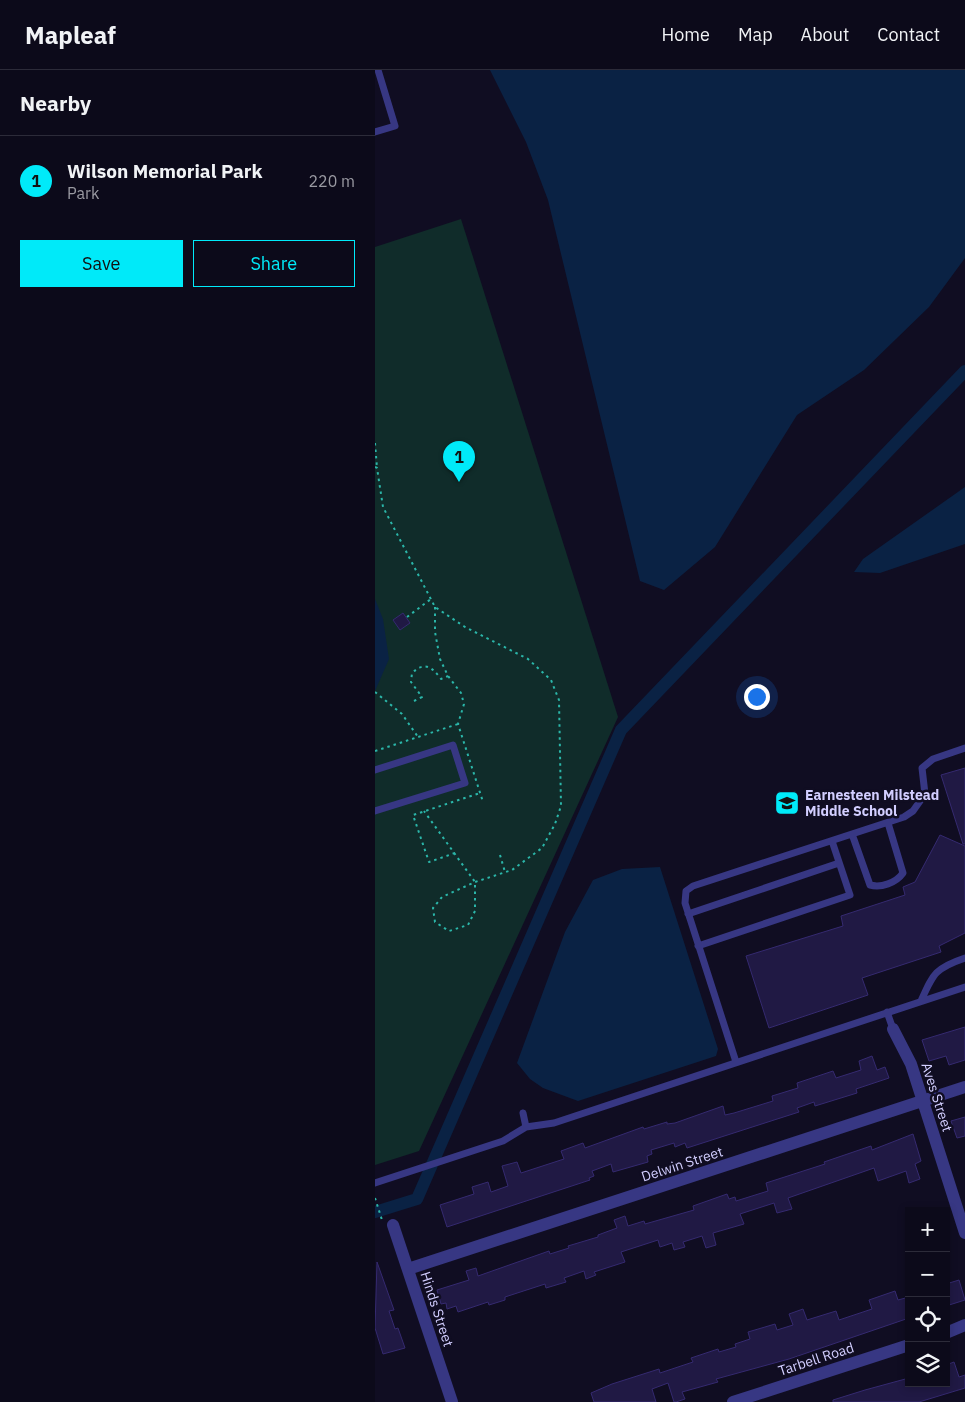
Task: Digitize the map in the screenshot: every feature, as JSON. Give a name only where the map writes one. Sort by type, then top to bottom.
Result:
[{"type":"street","name":"Aves Street","points":[[893,1029],[911,1064],[965,1233]]},
{"type":"street","name":"Delwin Street","points":[[408,1269],[965,1087]]},
{"type":"street","name":"Hinds Street","points":[[393,1225],[452,1402]]},
{"type":"street","points":[[950,1331],[965,1325]]},
{"type":"street","name":"Tarbell Road","points":[[733,1402],[751,1399],[905,1346]]},
{"type":"lane","points":[[375,132],[395,126],[378,70]]},
{"type":"lane","points":[[375,770],[453,745],[465,783],[375,811]]},
{"type":"lane","points":[[736,1062],[688,914],[684,896],[686,891],[693,886],[888,823],[913,811],[925,794],[922,768],[933,759],[965,748]]},
{"type":"lane","points":[[852,834],[869,885],[876,887],[898,880],[903,873],[902,864],[888,823]]},
{"type":"lane","points":[[699,946],[850,895],[832,841]]},
{"type":"lane","points":[[688,914],[839,863]]},
{"type":"lane","points":[[921,1001],[936,971],[944,965],[965,958]]},
{"type":"lane","points":[[375,1183],[503,1140],[526,1127],[554,1123],[965,987]]},
{"type":"lane","points":[[887,1012],[893,1029]]},
{"type":"lane","points":[[523,1113],[526,1127]]},
{"type":"path","points":[[375,443],[376,468],[383,507],[435,607],[435,632],[440,659],[448,676],[461,693],[464,704],[458,724],[483,802]]},
{"type":"path","points":[[407,617],[431,599]]},
{"type":"path","points":[[424,811],[475,882],[475,910],[468,925],[449,931],[435,922],[433,908],[442,897],[475,882],[512,870],[543,848],[555,824],[561,806],[559,700],[551,680],[528,659],[465,627],[435,607]]},
{"type":"path","points":[[415,701],[422,697],[411,682],[412,672],[416,668],[427,666],[433,668],[441,679],[448,676]]},
{"type":"path","points":[[375,692],[402,714],[418,737]]},
{"type":"path","points":[[375,751],[458,724]]},
{"type":"path","points":[[455,854],[429,862],[413,814],[480,793]]},
{"type":"path","points":[[500,855],[505,872]]},
{"type":"path","points":[[375,1199],[382,1219]]},
{"type":"green space","points":[[461,219],[618,717],[419,1151],[375,1165],[375,247]]},
{"type":"water","points":[[490,70],[965,70],[965,258],[929,307],[864,370],[797,415],[715,547],[664,590],[640,581],[548,200],[526,142]]},
{"type":"water","points":[[965,487],[965,544],[880,573],[854,572],[863,559]]},
{"type":"water","points":[[375,599],[383,619],[389,659],[375,691]]},
{"type":"water","points":[[660,867],[718,1049],[716,1056],[578,1101],[543,1088],[530,1079],[517,1063],[565,932],[593,880],[622,869]]},
{"type":"building","points":[[403,613],[410,623],[400,630],[393,620]]},
{"type":"building","points":[[965,768],[965,844],[963,844],[941,775]]},
{"type":"building","points":[[940,835],[965,846],[965,933],[939,946],[941,952],[862,978],[868,995],[769,1028],[746,956],[843,926],[841,916],[905,895],[903,887],[915,882]]},
{"type":"building","points":[[965,1027],[965,1060],[949,1065],[946,1056],[929,1061],[922,1040]]},
{"type":"building","points":[[872,1056],[877,1070],[885,1067],[889,1078],[856,1089],[857,1093],[815,1106],[814,1102],[797,1108],[799,1112],[687,1148],[685,1143],[675,1147],[674,1143],[651,1150],[652,1154],[647,1156],[648,1162],[613,1172],[611,1164],[592,1171],[594,1176],[589,1178],[590,1180],[447,1227],[440,1205],[474,1194],[472,1187],[488,1182],[491,1192],[508,1186],[502,1166],[517,1162],[521,1173],[564,1159],[561,1151],[583,1143],[585,1148],[643,1127],[644,1129],[667,1122],[667,1124],[675,1123],[723,1106],[725,1115],[734,1113],[773,1101],[772,1096],[798,1088],[797,1083],[833,1071],[836,1078],[861,1070],[859,1061]]},
{"type":"building","points":[[965,1117],[965,1136],[957,1138],[951,1121]]},
{"type":"building","points":[[913,1134],[921,1161],[915,1164],[920,1179],[909,1183],[906,1171],[878,1181],[874,1168],[788,1198],[792,1209],[777,1213],[774,1203],[740,1214],[744,1224],[713,1233],[716,1245],[706,1248],[702,1236],[683,1242],[685,1247],[674,1250],[672,1243],[660,1247],[658,1240],[621,1252],[625,1262],[594,1272],[596,1275],[586,1279],[584,1271],[564,1278],[566,1282],[546,1288],[545,1284],[505,1297],[505,1300],[489,1305],[488,1302],[458,1312],[456,1306],[447,1309],[446,1303],[441,1304],[437,1290],[469,1280],[466,1271],[476,1268],[478,1276],[549,1251],[550,1254],[569,1248],[568,1246],[598,1237],[598,1235],[617,1228],[614,1220],[625,1216],[628,1226],[644,1221],[645,1224],[694,1210],[693,1206],[727,1194],[729,1199],[735,1197],[736,1201],[768,1191],[766,1183],[825,1164],[824,1162],[871,1146],[872,1150]]},
{"type":"building","points":[[377,1262],[394,1310],[389,1311],[395,1329],[398,1328],[405,1348],[383,1354],[375,1328]]},
{"type":"building","points":[[959,1280],[965,1300],[950,1305],[950,1283]]},
{"type":"building","points":[[895,1291],[898,1300],[905,1298],[905,1319],[789,1359],[716,1379],[718,1382],[682,1392],[685,1399],[676,1402],[674,1402],[668,1383],[652,1389],[656,1402],[594,1402],[591,1393],[612,1384],[659,1369],[660,1373],[693,1362],[691,1358],[718,1349],[719,1352],[736,1347],[735,1344],[750,1339],[748,1332],[775,1324],[777,1330],[793,1325],[789,1314],[803,1309],[807,1320],[836,1311],[839,1320],[872,1309],[869,1300]]},
{"type":"building","points":[[954,1362],[959,1377],[965,1375],[965,1388],[919,1402],[833,1402],[833,1400],[905,1379],[905,1387],[950,1387],[950,1364]]},
{"type":"waterway","points":[[375,1212],[417,1199],[621,730],[965,371]]},
{"type":"place","name":"Wilson Memorial Park","points":[[459,482]]},
{"type":"place","name":"Earnesteen Milstead Middle School","points":[[787,803]]}]
